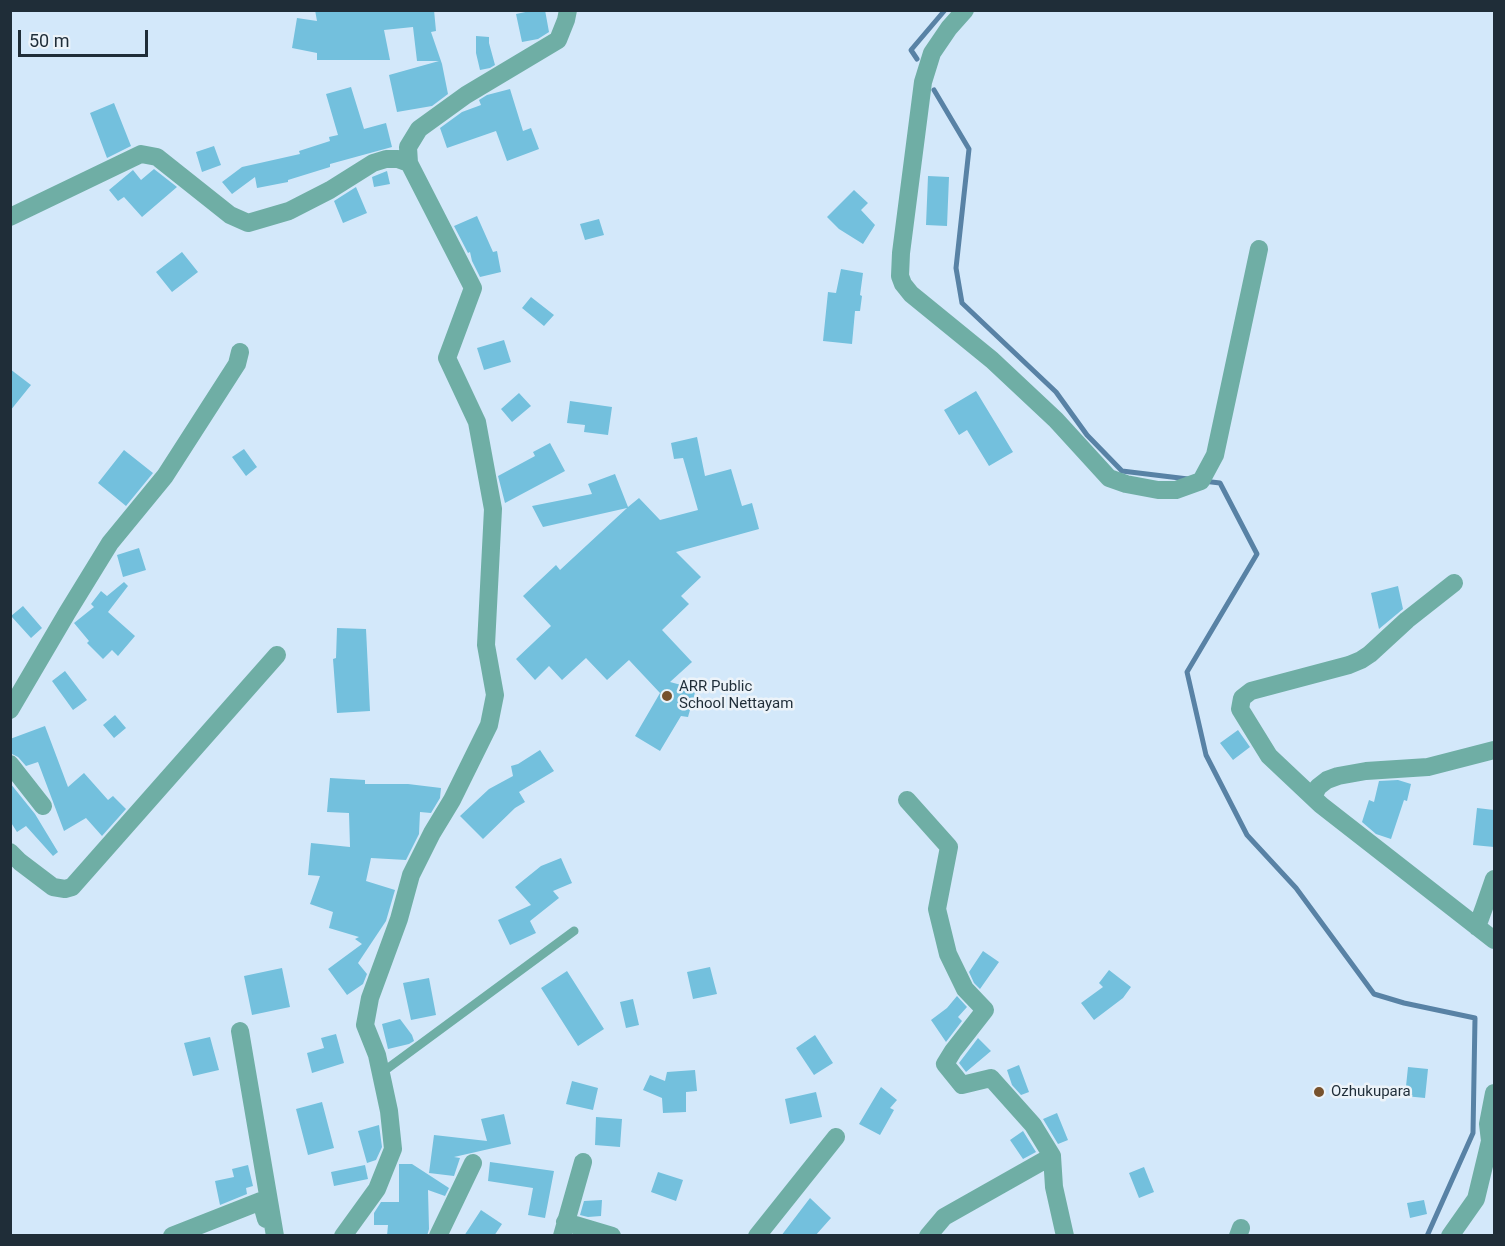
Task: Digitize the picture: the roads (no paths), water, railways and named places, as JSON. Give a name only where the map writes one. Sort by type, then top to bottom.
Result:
[{"type":"street","points":[[343,1236],[377,1189],[393,1149],[389,1112],[377,1055],[365,1025],[370,998],[399,919],[411,875],[489,725],[495,694],[486,645],[493,509],[477,422],[447,358],[473,288],[408,163],[408,147],[419,129],[466,95],[558,40],[568,10]]},
{"type":"street","points":[[965,10],[932,53],[923,82],[900,276],[903,284],[916,298],[992,360],[1056,420],[1108,478],[1158,490],[1176,490],[1201,481],[1215,455],[1259,249]]},
{"type":"street","points":[[10,217],[141,154],[158,157],[230,215],[248,223],[289,211],[330,190],[373,163],[386,159],[398,159],[408,163]]},
{"type":"street","points":[[10,710],[110,543],[165,476],[237,364],[240,352]]},
{"type":"street","points":[[1454,583],[1361,660],[1251,691],[1242,698],[1240,710],[1269,756],[1321,806],[1494,940]]},
{"type":"street","points":[[10,852],[53,887],[65,889],[72,887],[277,655]]},
{"type":"street","points":[[1313,797],[1318,787],[1338,776],[1366,771],[1428,767],[1494,750]]},
{"type":"street","points":[[10,764],[43,806]]},
{"type":"street","points":[[907,800],[949,847],[937,909],[948,954],[964,989],[985,1010],[945,1064],[962,1085],[992,1078],[1033,1125],[1052,1156],[1054,1187],[1065,1236]]},
{"type":"street","points":[[1477,927],[1490,901],[1494,879]]},
{"type":"street","points":[[240,1031],[273,1236]]},
{"type":"street","points":[[1450,1236],[1476,1199],[1492,1143],[1488,1124],[1494,1093]]},
{"type":"street","points":[[757,1236],[836,1137]]},
{"type":"street","points":[[928,1236],[944,1217],[1052,1156]]},
{"type":"street","points":[[583,1162],[563,1229],[612,1236]]},
{"type":"street","points":[[438,1236],[473,1163]]},
{"type":"street","points":[[172,1236],[261,1201],[273,1236]]},
{"type":"lane","points":[[380,1074],[574,931]]},
{"type":"waterway","points":[[917,59],[911,50],[945,10]]},
{"type":"waterway","points":[[934,90],[969,149],[956,268],[962,303],[1056,392],[1087,435],[1122,471],[1188,479]]},
{"type":"waterway","points":[[1203,481],[1220,483],[1257,554],[1187,672],[1206,755],[1247,835],[1296,888],[1374,994],[1404,1003],[1475,1018],[1473,1133],[1427,1236]]},
{"type":"place","name":"ARR Public School Nettayam","points":[[667,696]]},
{"type":"place","name":"Ozhukupara","points":[[1319,1092]]}]
